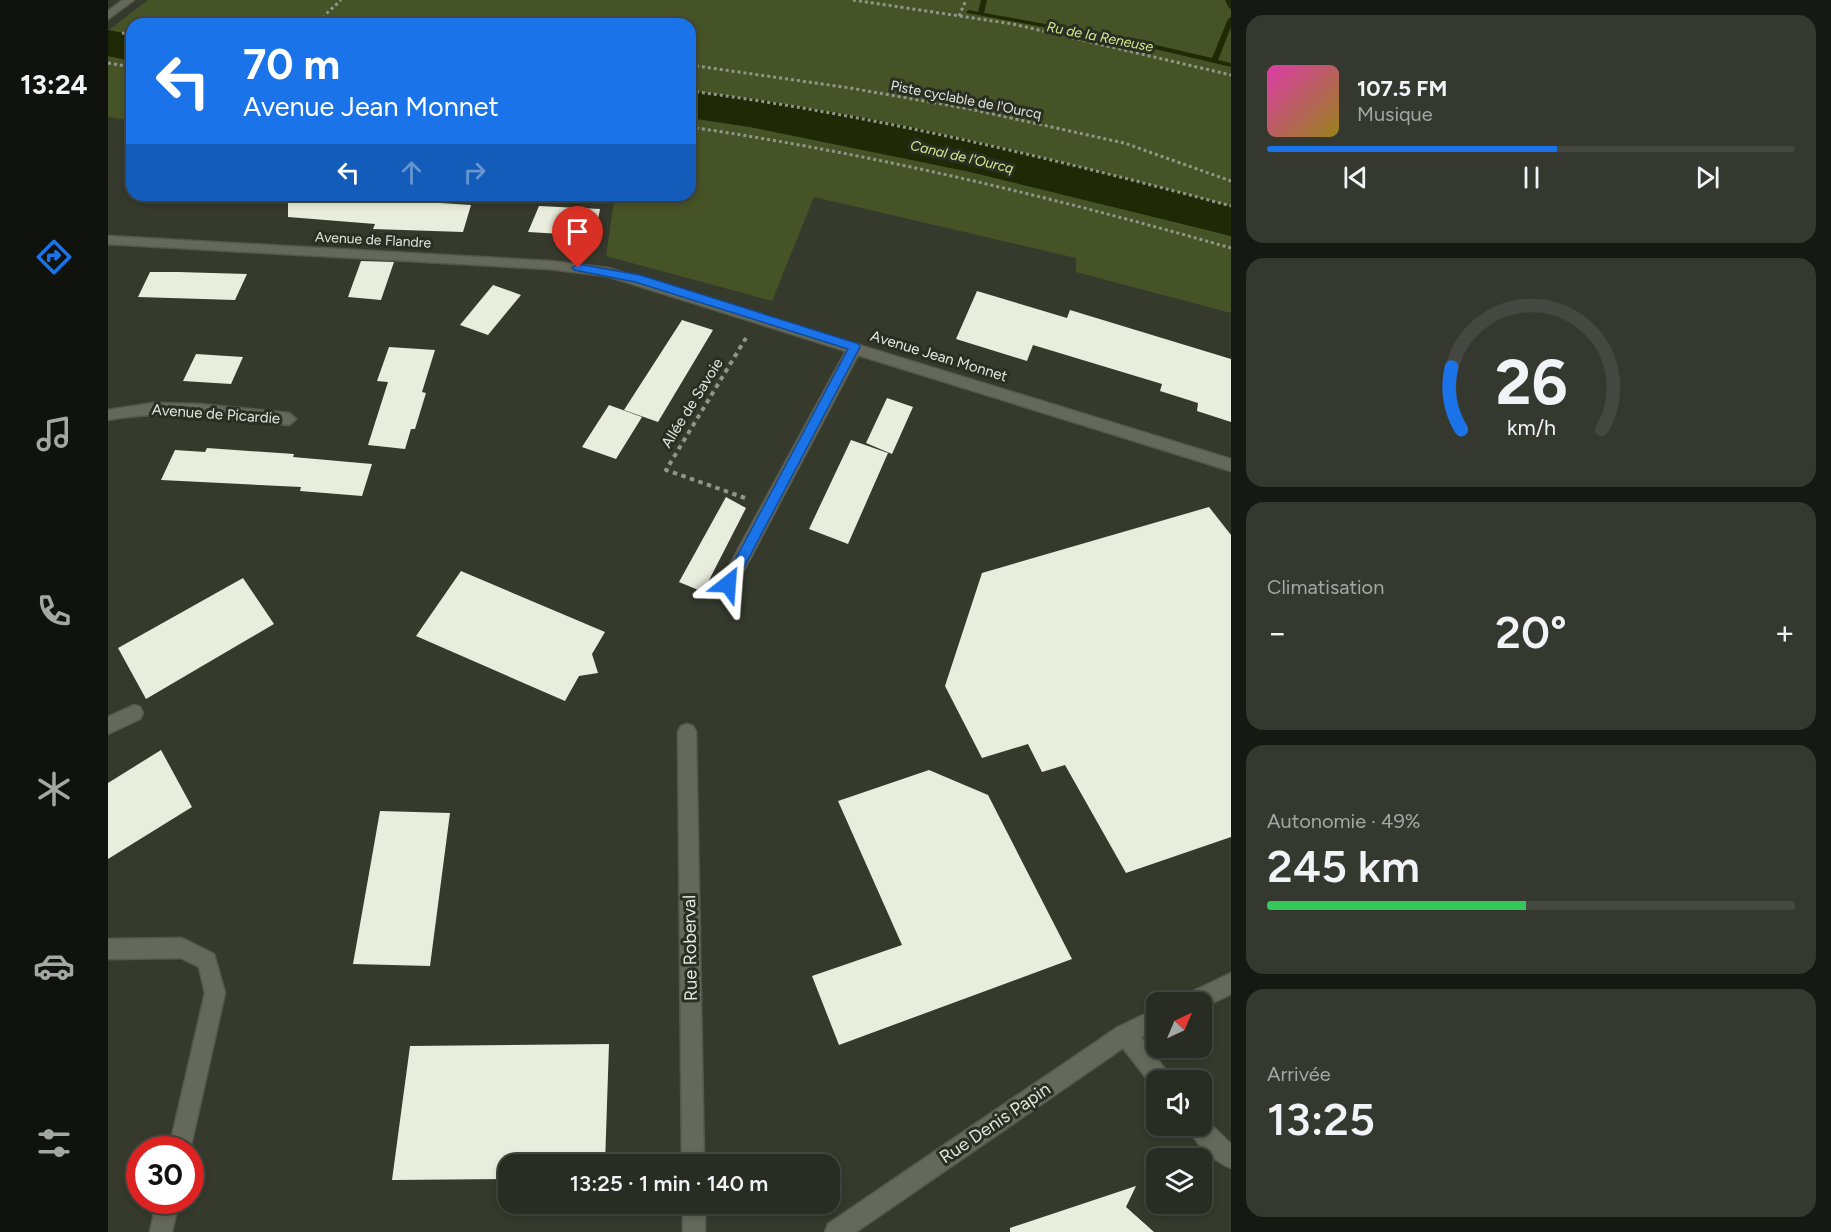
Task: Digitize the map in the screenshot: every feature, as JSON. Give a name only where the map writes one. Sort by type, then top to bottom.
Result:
[{"type":"street","points":[[111,14],[129,0]]},
{"type":"street","name":"Avenue de Flandre","points":[[108,240],[549,266],[608,272],[636,278]]},
{"type":"street","name":"Avenue Jean Monnet","points":[[636,278],[1231,465]]},
{"type":"street","points":[[728,584],[855,347]]},
{"type":"street","name":"Avenue de Picardie","points":[[108,415],[129,410],[161,408],[289,419]]},
{"type":"street","points":[[108,726],[134,713]]},
{"type":"street","name":"Rue Roberval","points":[[687,732],[693,1154]]},
{"type":"street","points":[[108,949],[182,948],[207,961],[215,993],[183,1136]]},
{"type":"street","points":[[1212,992],[1231,983]]},
{"type":"street","name":"Rue Denis Papin","points":[[836,1232],[1125,1034],[1146,1024]]},
{"type":"street","points":[[1125,1034],[1154,1070]]},
{"type":"street","points":[[1207,1136],[1231,1157]]},
{"type":"street","points":[[161,1232],[165,1214]]},
{"type":"street","points":[[694,1214],[694,1232]]},
{"type":"path","points":[[326,18],[341,0]]},
{"type":"path","points":[[853,0],[1013,24],[1231,75]]},
{"type":"path","points":[[959,16],[966,0]]},
{"type":"path","points":[[108,63],[126,66]]},
{"type":"path","name":"Piste cyclable de l'Ourcq","points":[[696,66],[850,88],[970,109],[1124,143],[1231,181]]},
{"type":"path","points":[[696,92],[764,100],[960,138],[1231,206]]},
{"type":"path","points":[[696,128],[749,135],[904,165],[1125,217],[1231,248]]},
{"type":"path","name":"Allée de Savoie","points":[[759,317],[666,470],[770,506]]},
{"type":"shaded area","points":[[148,0],[1231,0],[1231,206],[1134,180],[764,100],[696,92],[696,18],[126,18],[126,34],[109,30]]},
{"type":"shaded area","points":[[108,56],[126,60],[126,120],[108,117]]},
{"type":"shaded area","points":[[696,119],[826,140],[894,154],[1098,201],[1231,236],[1231,313],[1076,272],[1076,258],[814,197],[772,301],[606,256],[614,201],[696,201]]},
{"type":"water","points":[[108,30],[126,34],[126,60],[108,56]]},
{"type":"water","name":"Canal de l'Ourcq","points":[[696,92],[827,111],[963,138],[1231,206],[1231,236],[970,172],[750,127],[696,119]]},
{"type":"building","points":[[288,201],[440,201],[440,203],[471,205],[463,232],[373,229],[375,224],[288,217]]},
{"type":"building","points":[[539,206],[600,209],[595,236],[528,232]]},
{"type":"building","points":[[361,261],[394,262],[381,300],[348,297]]},
{"type":"building","points":[[150,272],[247,274],[235,300],[138,297]]},
{"type":"building","points":[[493,285],[521,295],[488,335],[460,325]]},
{"type":"building","points":[[977,291],[1067,318],[1070,310],[1231,359],[1231,422],[1197,411],[1198,403],[1160,391],[1162,384],[1033,345],[1027,361],[956,339]]},
{"type":"building","points":[[682,320],[713,330],[658,422],[624,410]]},
{"type":"building","points":[[389,347],[435,350],[422,392],[426,393],[415,429],[411,429],[405,449],[368,445],[388,382],[377,381]]},
{"type":"building","points":[[196,354],[243,357],[231,384],[183,381]]},
{"type":"building","points":[[887,398],[913,407],[892,454],[866,443]]},
{"type":"building","points":[[609,405],[642,417],[616,459],[582,447]]},
{"type":"building","points":[[851,440],[888,453],[848,544],[809,529]]},
{"type":"building","points":[[207,448],[294,454],[293,457],[372,464],[362,496],[300,491],[301,487],[161,480],[175,450],[205,452]]},
{"type":"building","points":[[726,497],[746,508],[703,592],[679,582]]},
{"type":"building","points":[[1209,507],[1231,535],[1231,837],[1126,873],[1065,765],[1042,772],[1028,744],[982,758],[945,686],[982,573]]},
{"type":"building","points":[[461,571],[605,632],[592,654],[598,673],[579,676],[565,701],[416,636]]},
{"type":"building","points":[[243,578],[274,624],[146,699],[118,648]]},
{"type":"building","points":[[161,750],[192,807],[108,859],[108,783]]},
{"type":"building","points":[[929,770],[988,795],[1072,959],[839,1045],[812,976],[902,945],[838,801]]},
{"type":"building","points":[[380,811],[450,813],[430,966],[353,964]]},
{"type":"building","points":[[609,1044],[605,1154],[498,1154],[498,1179],[392,1180],[410,1046]]},
{"type":"building","points":[[1136,1186],[1126,1207],[1154,1232],[1010,1232],[1010,1228]]},
{"type":"waterway","points":[[981,13],[984,0]]},
{"type":"waterway","points":[[1228,0],[1231,7]]},
{"type":"waterway","name":"Ru de la Reneuse","points":[[969,12],[1134,42],[1214,61]]},
{"type":"waterway","points":[[1214,61],[1231,19]]},
{"type":"waterway","name":"Ru de la Reneuse","points":[[1214,61],[1231,65]]},
{"type":"route","points":[[578,268],[636,278],[855,347],[728,584]]}]
